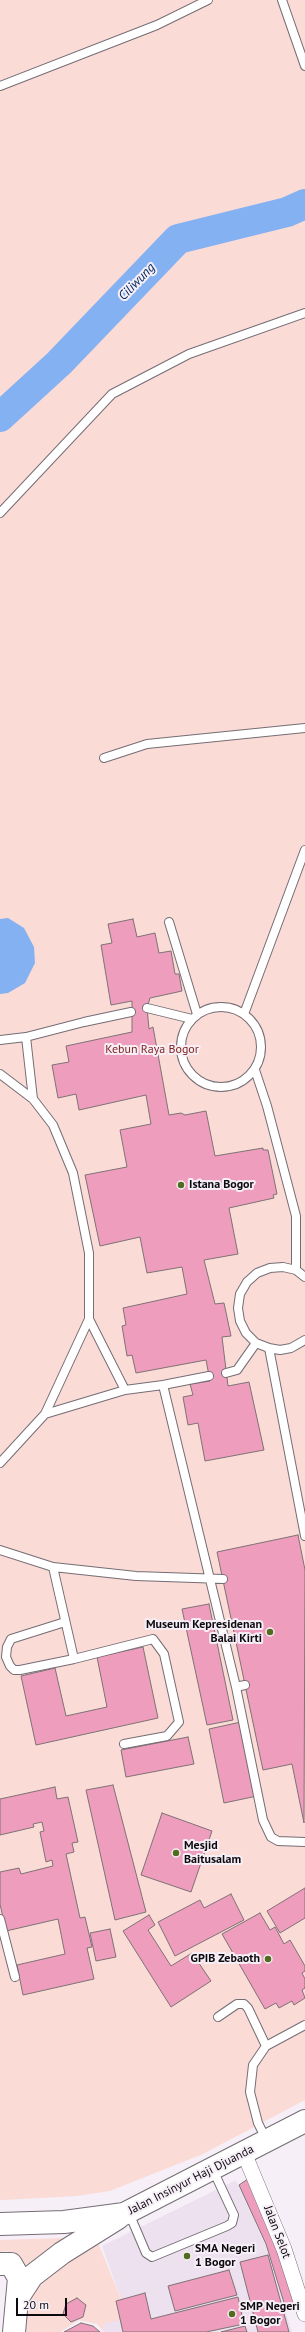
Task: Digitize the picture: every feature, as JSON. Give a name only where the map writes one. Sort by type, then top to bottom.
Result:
[{"type":"main road","name":"Jalan Insinyur Haji Djuanda","points":[[0,2224],[64,2222],[126,2213],[305,2121]]},
{"type":"main road","points":[[17,2299],[32,2276],[62,2253],[126,2213]]},
{"type":"main road","points":[[0,2264],[11,2264],[15,2269],[18,2278],[14,2332]]},
{"type":"street","name":"Jalan Selot","points":[[244,2153],[284,2249],[305,2314]]},
{"type":"lane","points":[[0,86],[157,25],[208,0]]},
{"type":"lane","points":[[282,0],[305,66]]},
{"type":"lane","points":[[0,513],[112,394],[189,354],[305,313]]},
{"type":"lane","points":[[104,758],[147,744],[305,728]]},
{"type":"lane","points":[[244,1014],[305,850]]},
{"type":"lane","points":[[169,922],[194,1017]]},
{"type":"lane","points":[[220,1007],[233,1008],[244,1014],[255,1025],[261,1040],[261,1056],[255,1070],[245,1080],[234,1086],[220,1088],[207,1086],[196,1079],[187,1069],[181,1050],[184,1030],[194,1017],[208,1009],[220,1007]]},
{"type":"lane","points":[[147,1008],[194,1017]]},
{"type":"lane","points":[[0,1040],[26,1037],[131,1012]]},
{"type":"lane","points":[[26,1037],[33,1099]]},
{"type":"lane","points":[[255,1070],[267,1106],[296,1216],[296,1270]]},
{"type":"lane","points":[[0,1074],[33,1099],[53,1125],[73,1173],[89,1253],[89,1319],[45,1414],[0,1463]]},
{"type":"lane","points":[[305,1277],[296,1270],[283,1267],[270,1268],[257,1273],[247,1282],[240,1294],[238,1308],[240,1321],[246,1333],[256,1343],[269,1348],[290,1348],[305,1340]]},
{"type":"lane","points":[[89,1319],[126,1390]]},
{"type":"lane","points":[[226,1373],[237,1370],[256,1343]]},
{"type":"lane","points":[[269,1348],[305,1536]]},
{"type":"lane","points":[[45,1414],[126,1390],[163,1385],[209,1376]]},
{"type":"lane","points":[[163,1385],[236,1687],[263,1820],[271,1837],[278,1841],[305,1842]]},
{"type":"lane","points":[[0,1550],[53,1567],[136,1576],[210,1580],[223,1579]]},
{"type":"lane","points":[[53,1567],[74,1659]]},
{"type":"lane","points":[[65,1622],[11,1639],[7,1646],[6,1657],[10,1666],[14,1670],[20,1670],[74,1659],[153,1639],[164,1654],[179,1722],[168,1736],[124,1744]]},
{"type":"lane","points":[[236,1687],[245,1685]]},
{"type":"lane","points":[[0,1919],[2,1935],[15,1977]]},
{"type":"lane","points":[[218,2017],[237,2004],[244,2004],[248,2008],[266,2046]]},
{"type":"lane","points":[[267,2141],[258,2123],[250,2092],[253,2065],[266,2046],[305,2025]]},
{"type":"lane","points":[[126,2213],[146,2253],[152,2257],[227,2226],[232,2223],[234,2215],[213,2169]]},
{"type":"shaded area","name":"SMA Negeri 1 Bogor","points":[[236,2180],[265,2244],[292,2332],[104,2332],[103,2324],[116,2301],[121,2299],[102,2246]]},
{"type":"green space","name":"Kebun Raya Bogor","points":[[0,0],[305,0],[305,2100],[203,2154],[110,2191],[77,2196],[3,2200],[0,2200]]},
{"type":"green space","points":[[94,2233],[121,2299],[116,2301],[120,2320],[103,2324],[104,2332],[97,2324],[79,2320],[60,2332],[14,2332],[32,2276]]},
{"type":"green space","points":[[62,2238],[62,2242],[27,2268],[16,2254],[7,2251],[0,2252],[0,2240]]},
{"type":"water","points":[[8,918],[24,928],[34,947],[35,963],[25,983],[8,993],[0,994],[0,919]]},
{"type":"building","name":"Istana Bogor","points":[[133,919],[137,937],[155,933],[159,953],[171,951],[175,974],[179,974],[182,991],[150,998],[147,1008],[149,1029],[153,1027],[169,1115],[181,1113],[185,1115],[206,1111],[215,1156],[263,1148],[263,1150],[268,1150],[277,1194],[273,1195],[274,1198],[229,1208],[238,1254],[204,1260],[215,1304],[224,1303],[231,1336],[222,1337],[228,1386],[249,1382],[264,1450],[205,1461],[198,1423],[188,1425],[183,1397],[193,1395],[190,1384],[210,1381],[206,1360],[136,1373],[132,1355],[127,1356],[122,1326],[126,1325],[123,1308],[187,1294],[182,1267],[147,1273],[140,1237],[100,1246],[85,1175],[127,1167],[120,1130],[151,1124],[146,1095],[79,1110],[76,1094],[58,1098],[52,1065],[69,1062],[66,1046],[132,1032],[132,1001],[111,1005],[101,945],[112,943],[108,924]]},
{"type":"building","name":"Museum Kepresidenan Balai Kirti","points":[[298,1535],[305,1570],[304,1823],[292,1764],[263,1770],[217,1552]]},
{"type":"building","points":[[209,1604],[233,1720],[207,1725],[182,1609]]},
{"type":"building","points":[[143,1647],[158,1718],[36,1745],[21,1676],[55,1668],[66,1716],[107,1707],[97,1657]]},
{"type":"building","points":[[241,1722],[257,1796],[224,1803],[209,1729]]},
{"type":"building","points":[[188,1737],[194,1764],[126,1777],[121,1750]]},
{"type":"building","points":[[113,1785],[146,1912],[115,1920],[86,1790]]},
{"type":"building","points":[[55,1787],[57,1799],[68,1797],[78,1842],[72,1843],[74,1852],[66,1854],[80,1918],[85,1917],[92,1947],[87,1948],[94,1979],[23,1995],[17,1965],[65,1954],[58,1919],[6,1931],[0,1904],[0,1872],[19,1868],[21,1874],[53,1866],[52,1860],[46,1862],[40,1832],[44,1831],[42,1822],[33,1824],[34,1827],[0,1835],[0,1799]]},
{"type":"building","name":"Mesjid Baitusalam","points":[[162,1813],[212,1831],[191,1892],[141,1875]]},
{"type":"building","points":[[305,1888],[305,1918],[280,1933],[267,1911]]},
{"type":"building","points":[[231,1894],[244,1920],[175,1956],[158,1922],[200,1900],[204,1908]]},
{"type":"building","name":"GPIB Zebaoth","points":[[260,1913],[270,1930],[275,1927],[284,1944],[290,1940],[305,1966],[305,1971],[302,1973],[305,1979],[305,1988],[302,1990],[305,1998],[294,2005],[292,2001],[279,2008],[276,2003],[265,2009],[222,1934]]},
{"type":"building","points":[[149,1915],[155,1925],[148,1930],[171,1966],[192,1953],[211,1981],[171,2007],[123,1931]]},
{"type":"building","points":[[110,1929],[116,1957],[96,1961],[90,1933]]},
{"type":"building","points":[[248,2179],[277,2240],[297,2302],[285,2306],[266,2244],[239,2185]]},
{"type":"building","points":[[268,2255],[289,2332],[258,2332],[240,2262]]},
{"type":"building","points":[[229,2270],[237,2295],[175,2311],[168,2286]]},
{"type":"building","points":[[145,2293],[151,2319],[238,2297],[244,2324],[206,2332],[123,2332],[116,2301]]},
{"type":"building","points":[[77,2298],[86,2305],[83,2317],[71,2322],[63,2314],[66,2304]]},
{"type":"building","points":[[81,2323],[93,2326],[100,2332],[64,2332]]},
{"type":"building","points":[[245,2326],[247,2332],[221,2332]]},
{"type":"waterway","name":"Ciliwung","points":[[0,417],[59,363],[178,239],[287,212],[305,204]]},
{"type":"place","name":"Istana Bogor","points":[[181,1185]]},
{"type":"place","name":"Museum Kepresidenan Balai Kirti","points":[[270,1632]]},
{"type":"place","name":"Mesjid Baitusalam","points":[[176,1853]]},
{"type":"place","name":"GPIB Zebaoth","points":[[268,1959]]},
{"type":"place","name":"SMA Negeri 1 Bogor","points":[[187,2256]]},
{"type":"place","name":"SMP Negeri 1 Bogor","points":[[232,2314]]}]
